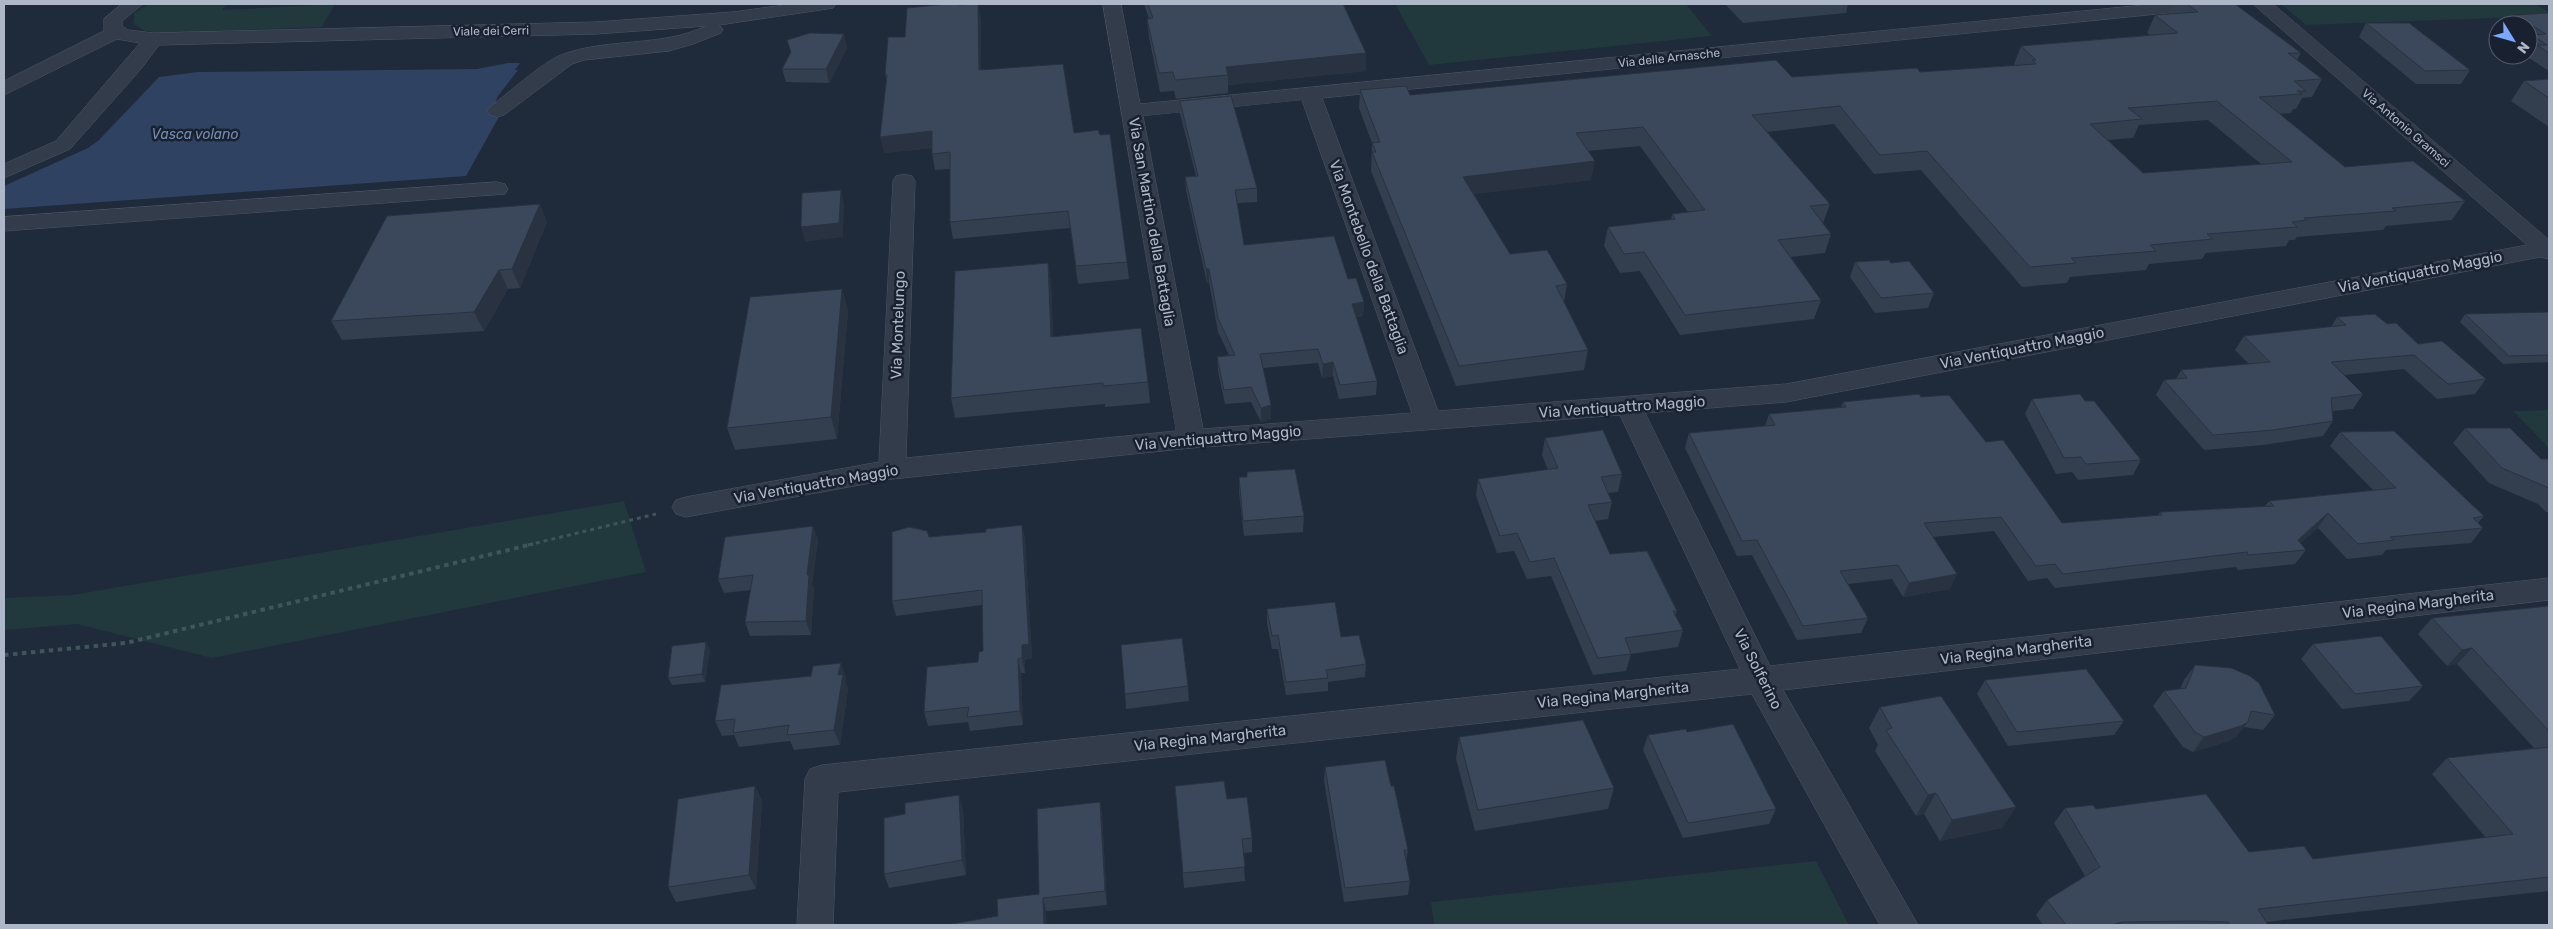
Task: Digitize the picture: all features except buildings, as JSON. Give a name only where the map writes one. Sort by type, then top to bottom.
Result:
[{"type":"street","points":[[4,89],[116,32],[112,28],[113,19],[134,4]]},
{"type":"street","name":"Viale dei Cerri","points":[[116,32],[134,37],[153,39],[596,28],[733,18],[827,4]]},
{"type":"street","name":"Via San Martino della Battaglia","points":[[1112,4],[1191,439]]},
{"type":"street","name":"Via delle Arnasche","points":[[1132,111],[2206,4]]},
{"type":"street","name":"Via Antonio Gramsci","points":[[2262,4],[2548,250]]},
{"type":"street","points":[[497,111],[565,60],[577,55],[601,50],[670,45],[713,30],[733,18]]},
{"type":"street","points":[[4,172],[63,145],[134,66],[153,39]]},
{"type":"street","points":[[4,74],[32,75]]},
{"type":"street","name":"Via Montebello della Battaglia","points":[[1310,94],[1428,421]]},
{"type":"street","name":"Via Montelungo","points":[[892,469],[904,181]]},
{"type":"street","points":[[4,224],[497,189]]},
{"type":"street","name":"Via Ventiquattro Maggio","points":[[686,507],[892,469],[1191,439],[1786,393],[2548,250]]},
{"type":"street","name":"Via Solferino","points":[[1630,406],[1761,680],[1900,925]]},
{"type":"street","name":"Via Regina Margherita","points":[[815,925],[822,779],[1761,680],[2549,589]]},
{"type":"path","points":[[4,655],[126,643],[686,507]]},
{"type":"green space","points":[[149,4],[227,4],[222,10],[335,4],[322,27],[166,33],[145,31],[134,24],[134,13]]},
{"type":"green space","points":[[1395,4],[1686,4],[1712,36],[1429,65]]},
{"type":"green space","points":[[2281,4],[2535,4],[2549,12],[2549,16],[2488,15],[2488,18],[2306,25]]},
{"type":"green space","points":[[2549,410],[2549,448],[2513,411]]},
{"type":"green space","points":[[624,501],[646,572],[212,658],[77,624],[4,630],[4,598],[72,595]]},
{"type":"green space","points":[[1816,861],[1849,925],[1434,925],[1431,902]]},
{"type":"water","name":"Vasca volano","points":[[508,63],[520,63],[515,70],[518,70],[498,96],[493,109],[501,113],[466,176],[4,209],[4,186],[88,148],[99,140],[159,77],[198,72],[477,69]]}]
